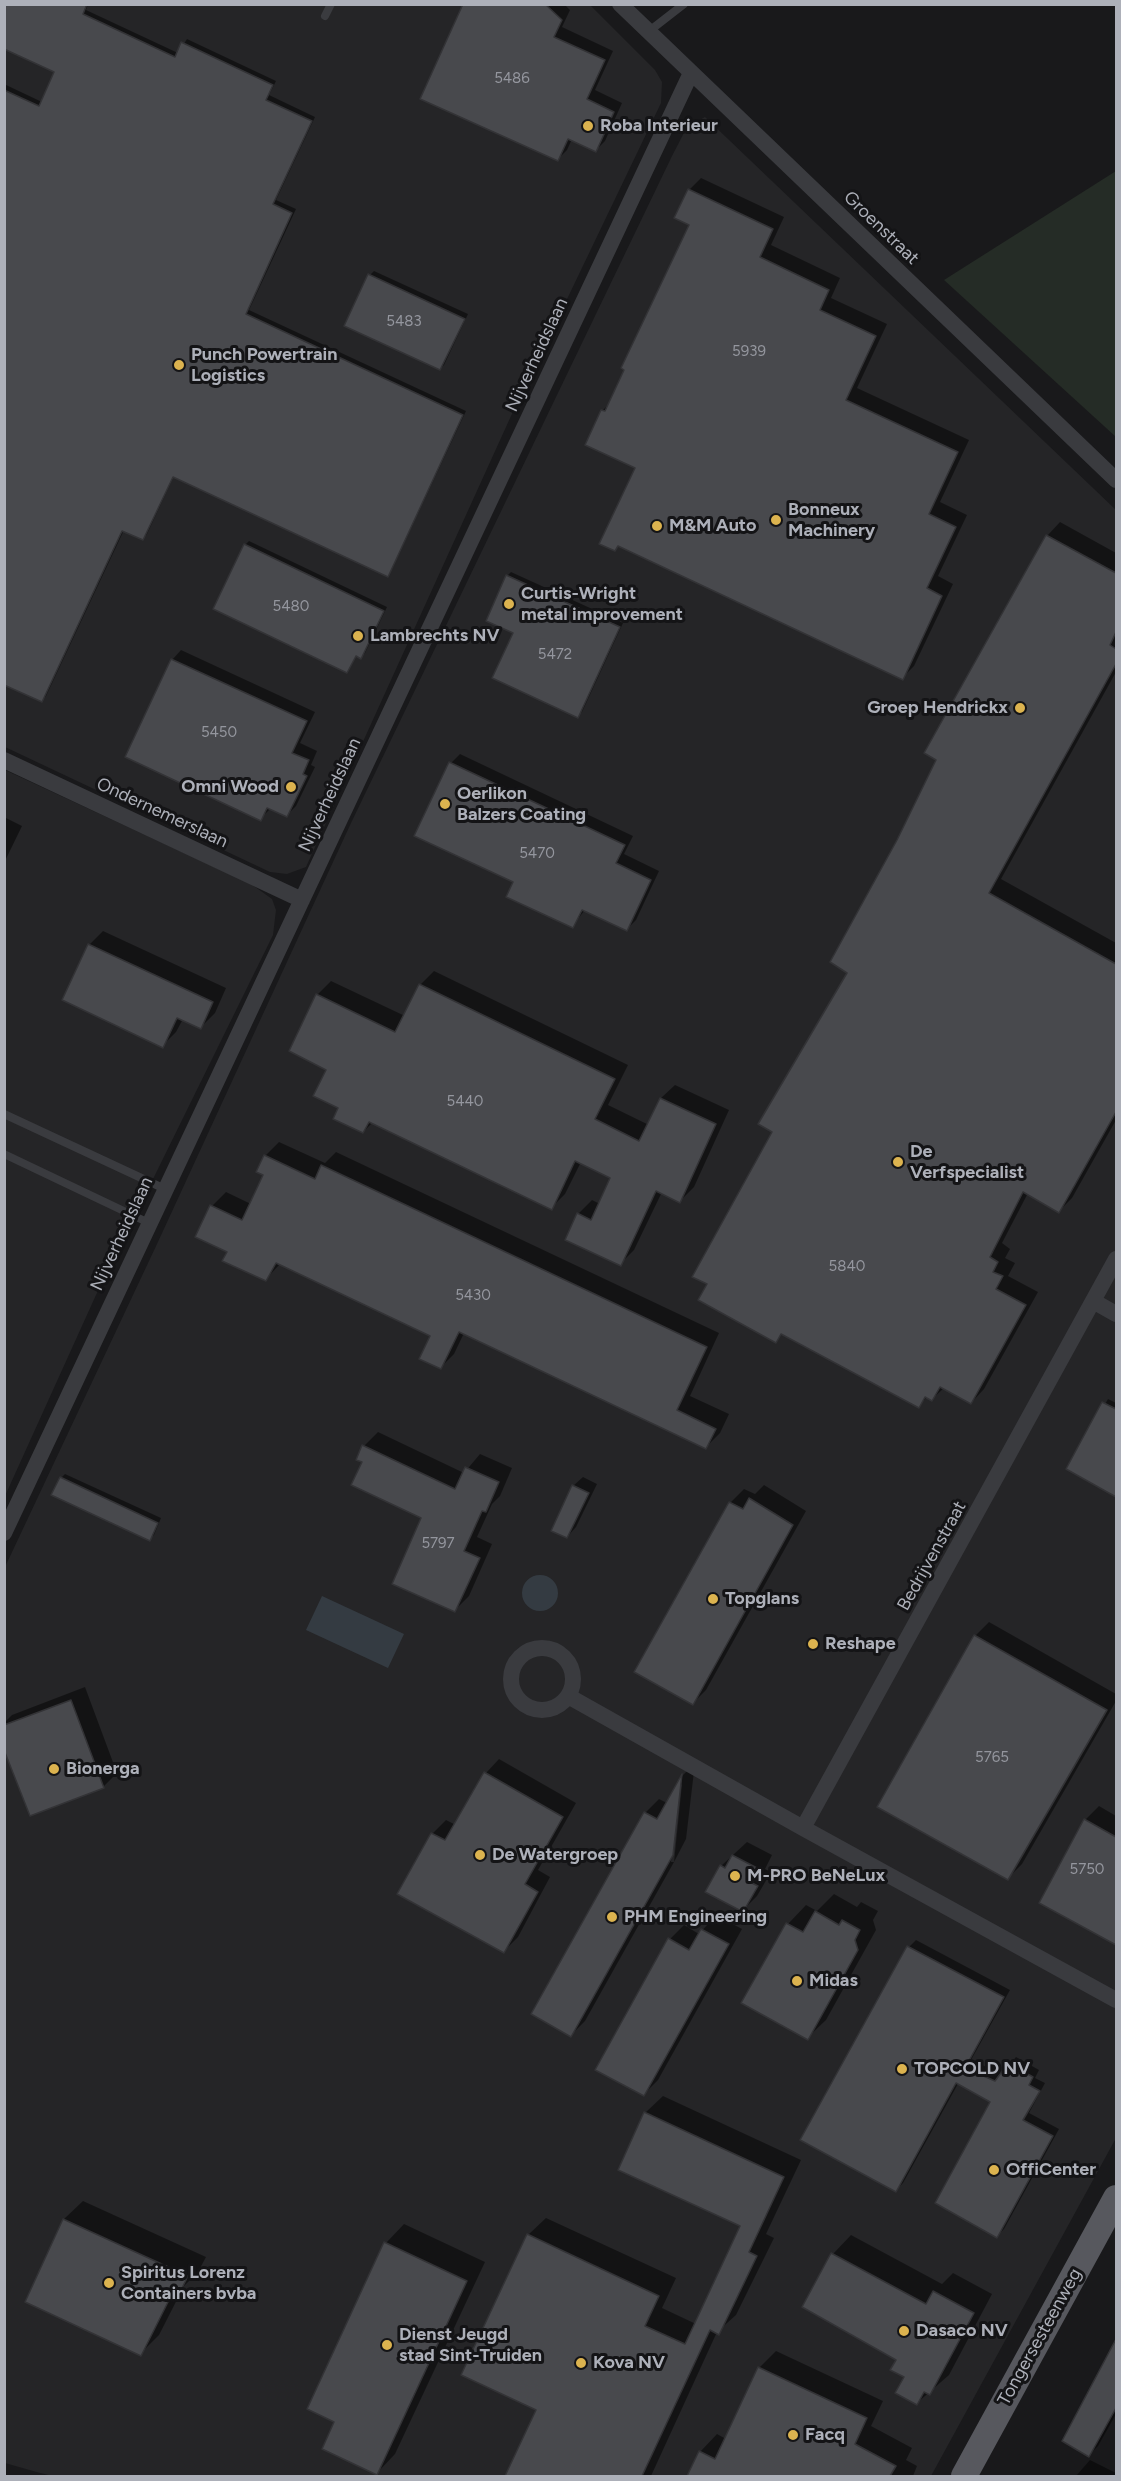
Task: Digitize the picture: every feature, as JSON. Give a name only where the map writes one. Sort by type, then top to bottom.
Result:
[{"type":"main road","name":"Tongersesteenweg","points":[[964,2476],[1116,2198]]},
{"type":"street","name":"Groenstraat","points":[[620,4],[1116,480]]},
{"type":"street","name":"Nijverheidslaan","points":[[4,1533],[691,73]]},
{"type":"street","name":"Ondernemerslaan","points":[[4,760],[302,900]]},
{"type":"street","name":"Bedrijvenstraat","points":[[803,1828],[1116,1259]]},
{"type":"street","points":[[1093,1301],[1116,1314]]},
{"type":"street","points":[[568,1696],[1116,2000]]},
{"type":"lane","points":[[325,16],[331,4]]},
{"type":"lane","points":[[648,32],[684,4]]},
{"type":"lane","points":[[4,1114],[165,1189]]},
{"type":"lane","points":[[4,1154],[149,1223]]},
{"type":"shaded area","points":[[5,5],[590,5],[655,70],[662,82],[661,103],[511,416],[306,867],[287,874],[270,872],[5,747]]},
{"type":"shaded area","points":[[705,117],[1116,510],[1116,2138],[931,2476],[53,2476],[5,2463],[5,1567],[351,823],[672,156],[687,127]]},
{"type":"shaded area","points":[[1116,171],[1116,437],[944,280]]},
{"type":"shaded area","points":[[5,770],[251,884],[272,899],[276,910],[273,935],[96,1295],[5,1496]]},
{"type":"shaded area","points":[[540,1575],[553,1580],[558,1593],[553,1606],[540,1611],[527,1606],[522,1593],[527,1580]]},
{"type":"shaded area","points":[[322,1596],[404,1634],[388,1668],[306,1630]]},
{"type":"building","name":"Punch Powertrain Logistics","points":[[4,4],[87,4],[83,14],[175,57],[181,42],[273,85],[266,100],[312,121],[273,204],[292,213],[246,314],[463,415],[388,577],[173,477],[143,540],[122,531],[42,702],[4,685],[4,90],[39,106],[54,72],[4,49]]},
{"type":"building","points":[[463,4],[545,4],[562,20],[554,37],[605,60],[587,99],[614,112],[596,152],[568,139],[558,161],[420,99]]},
{"type":"building","points":[[688,189],[773,229],[760,257],[829,290],[820,310],[876,336],[846,400],[958,452],[929,514],[956,527],[927,588],[942,596],[903,680],[618,546],[615,551],[599,544],[635,468],[585,445],[601,410],[605,411],[624,370],[621,368],[689,225],[674,218]]},
{"type":"building","points":[[368,274],[465,319],[440,370],[344,326]]},
{"type":"building","points":[[1046,535],[1116,573],[1116,632],[1110,645],[1116,649],[1116,664],[989,893],[1116,964],[1116,1112],[1059,1213],[1023,1192],[990,1257],[998,1262],[993,1272],[1003,1276],[996,1289],[1026,1305],[971,1404],[940,1387],[932,1401],[925,1397],[919,1408],[781,1334],[776,1343],[698,1300],[707,1284],[692,1277],[772,1132],[758,1124],[847,973],[830,962],[897,840],[936,760],[924,753]]},
{"type":"building","points":[[244,544],[384,611],[361,659],[356,656],[347,673],[213,609]]},
{"type":"building","points":[[506,575],[620,627],[578,718],[492,678],[513,633],[486,621]]},
{"type":"building","points":[[171,659],[307,721],[292,753],[309,760],[303,774],[307,776],[287,817],[267,808],[261,821],[125,757]]},
{"type":"building","points":[[449,762],[625,845],[616,863],[651,880],[627,931],[582,910],[573,928],[506,897],[513,882],[414,836]]},
{"type":"building","points":[[88,944],[213,1002],[201,1029],[177,1018],[163,1048],[62,1000]]},
{"type":"building","points":[[419,984],[615,1079],[595,1119],[639,1141],[660,1098],[716,1124],[680,1203],[656,1191],[621,1266],[565,1240],[577,1213],[591,1220],[610,1178],[575,1161],[552,1210],[369,1122],[363,1133],[333,1119],[338,1108],[313,1096],[326,1070],[289,1051],[316,994],[395,1032]]},
{"type":"building","points":[[264,1155],[315,1179],[321,1165],[707,1347],[677,1410],[716,1429],[706,1449],[459,1332],[441,1369],[419,1359],[430,1336],[276,1263],[266,1281],[222,1261],[227,1252],[195,1237],[210,1205],[242,1220],[263,1175],[256,1172]]},
{"type":"building","points":[[1102,1402],[1116,1409],[1116,1497],[1066,1469]]},
{"type":"building","points":[[362,1445],[455,1489],[465,1467],[499,1482],[486,1512],[482,1511],[464,1551],[480,1558],[455,1612],[392,1584],[421,1518],[351,1485],[362,1462],[356,1460]]},
{"type":"building","points":[[60,1477],[158,1523],[150,1541],[51,1495]]},
{"type":"building","points":[[572,1485],[589,1493],[567,1538],[551,1531]]},
{"type":"building","name":"Topglans","points":[[749,1498],[793,1525],[693,1705],[634,1672],[729,1502],[743,1509]]},
{"type":"building","points":[[974,1635],[1107,1710],[1008,1880],[877,1807]]},
{"type":"building","name":"Bionerga","points":[[71,1700],[104,1788],[30,1816],[4,1750],[4,1725]]},
{"type":"building","name":"De Watergroep","points":[[484,1772],[563,1817],[525,1884],[538,1892],[504,1953],[397,1894],[431,1833],[445,1840]]},
{"type":"building","name":"PHM Engineering","points":[[682,1774],[673,1855],[571,2037],[531,2014],[644,1812],[657,1819]]},
{"type":"building","points":[[1084,1819],[1116,1837],[1116,1945],[1039,1903]]},
{"type":"building","name":"M-PRO BeNeLux","points":[[732,1855],[759,1869],[752,1883],[758,1886],[743,1912],[705,1892],[720,1865],[725,1868]]},
{"type":"building","name":"Midas","points":[[815,1911],[839,1925],[842,1920],[860,1930],[855,1940],[858,1950],[808,2040],[741,2003],[786,1923],[803,1932]]},
{"type":"building","points":[[701,1929],[729,1944],[644,2096],[595,2070],[668,1938],[689,1950]]},
{"type":"building","name":"TOPCOLD NV","points":[[907,1946],[1004,1997],[965,2068],[995,2081],[1008,2063],[1033,2077],[1029,2085],[1040,2091],[1023,2120],[1053,2136],[997,2238],[935,2203],[990,2102],[956,2083],[896,2192],[800,2140]]},
{"type":"building","name":"Kova NV","points":[[644,2112],[784,2177],[749,2252],[757,2256],[719,2335],[710,2330],[642,2476],[505,2476],[536,2410],[461,2375],[527,2234],[659,2296],[645,2326],[685,2344],[740,2226],[618,2170]]},
{"type":"building","name":"Spiritus Lorenz Containers bvba","points":[[63,2219],[188,2276],[180,2292],[174,2290],[141,2356],[25,2302]]},
{"type":"building","name":"Dienst Jeugd stad Sint-Truiden","points":[[384,2242],[467,2281],[377,2475],[322,2449],[334,2422],[307,2409]]},
{"type":"building","name":"Dasaco NV","points":[[831,2253],[926,2304],[933,2291],[974,2313],[930,2395],[924,2392],[917,2405],[895,2393],[904,2377],[890,2370],[896,2360],[802,2307]]},
{"type":"building","points":[[1116,2339],[1116,2408],[1089,2457],[1062,2441]]},
{"type":"building","name":"Facq","points":[[758,2367],[867,2418],[855,2444],[896,2466],[890,2476],[687,2476],[699,2451],[715,2459]]},
{"type":"place","name":"Roba Interieur","points":[[588,126]]},
{"type":"place","name":"Punch Powertrain Logistics","points":[[179,365]]},
{"type":"place","name":"Bonneux Machinery","points":[[776,520]]},
{"type":"place","name":"M&M Auto","points":[[657,526]]},
{"type":"place","name":"Curtis-Wright metal improvement","points":[[509,604]]},
{"type":"place","name":"Lambrechts NV","points":[[358,636]]},
{"type":"place","name":"Groep Hendrickx","points":[[1020,708]]},
{"type":"place","name":"Omni Wood","points":[[291,787]]},
{"type":"place","name":"Oerlikon Balzers Coating","points":[[445,804]]},
{"type":"place","name":"De Verfspecialist","points":[[898,1162]]},
{"type":"place","name":"Topglans","points":[[713,1599]]},
{"type":"place","name":"Reshape","points":[[813,1644]]},
{"type":"place","name":"Bionerga","points":[[54,1769]]},
{"type":"place","name":"De Watergroep","points":[[480,1855]]},
{"type":"place","name":"M-PRO BeNeLux","points":[[735,1876]]},
{"type":"place","name":"PHM Engineering","points":[[612,1917]]},
{"type":"place","name":"Midas","points":[[797,1981]]},
{"type":"place","name":"TOPCOLD NV","points":[[902,2069]]},
{"type":"place","name":"OffiCenter","points":[[994,2170]]},
{"type":"place","name":"Spiritus Lorenz Containers bvba","points":[[109,2283]]},
{"type":"place","name":"Dasaco NV","points":[[904,2331]]},
{"type":"place","name":"Dienst Jeugd stad Sint-Truiden","points":[[387,2345]]},
{"type":"place","name":"Kova NV","points":[[581,2363]]},
{"type":"place","name":"Facq","points":[[793,2435]]}]
